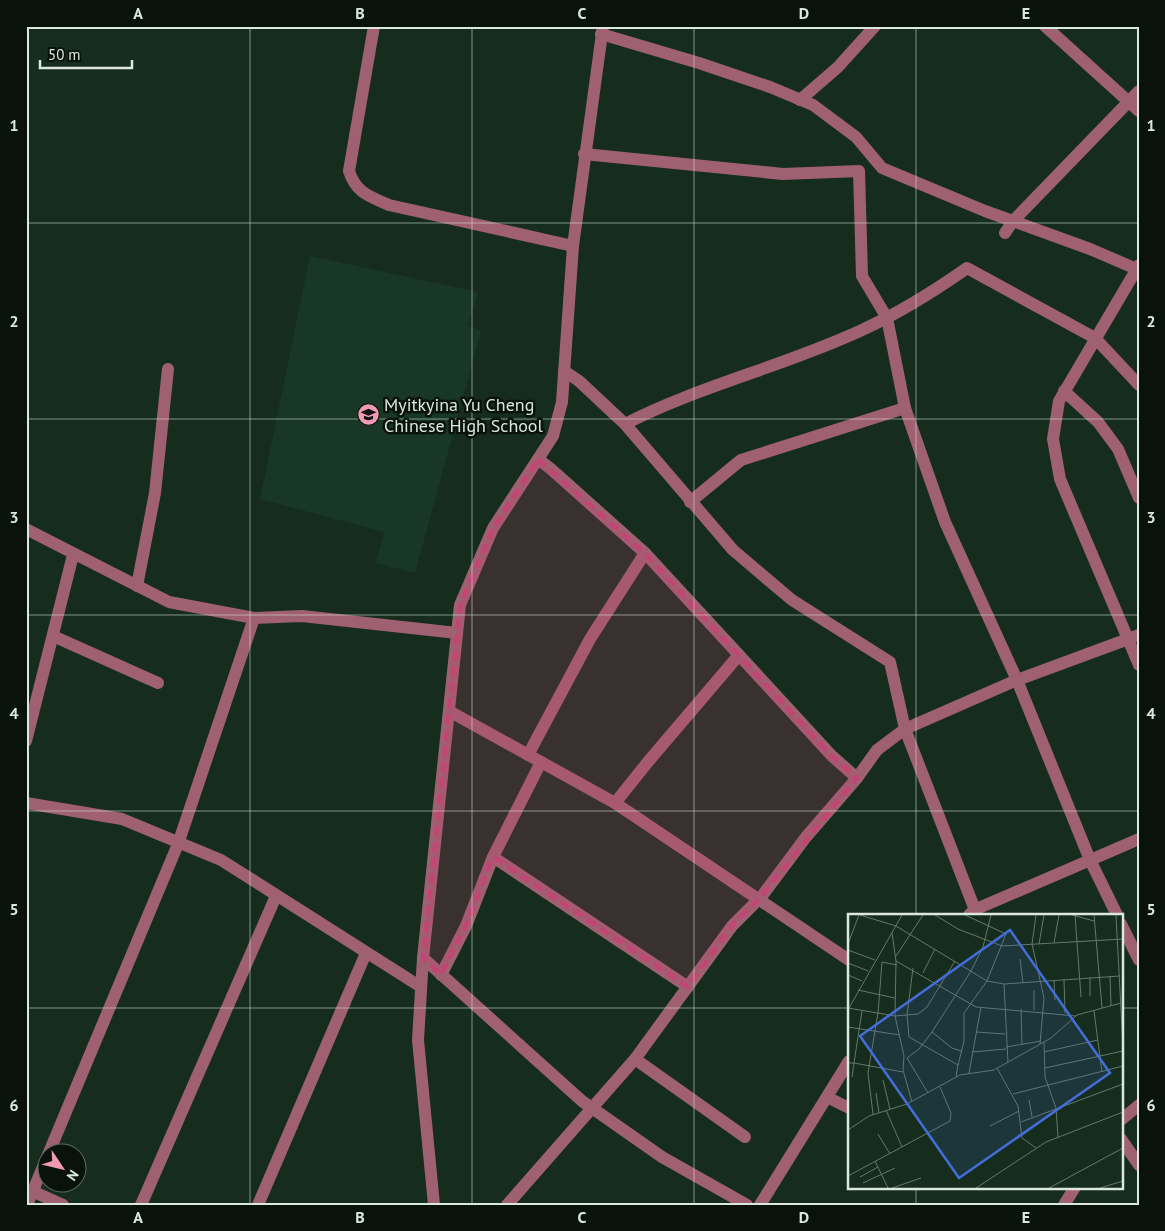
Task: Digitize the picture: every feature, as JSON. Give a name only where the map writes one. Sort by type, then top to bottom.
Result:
[{"type":"street","points":[[374,26],[349,171],[354,184],[368,196],[389,205],[573,246]]},
{"type":"street","points":[[800,100],[838,67],[875,26]]},
{"type":"street","points":[[1045,26],[1139,112]]},
{"type":"street","points":[[434,1205],[418,1040],[423,958],[460,605],[493,528],[553,436],[562,402],[573,246],[602,30],[813,105],[856,137],[882,168],[1013,221],[1138,268],[1059,401],[1053,438],[1060,479],[1133,637],[1139,665]]},
{"type":"street","points":[[1005,233],[1013,221],[1139,90]]},
{"type":"street","points":[[584,154],[783,174],[859,171],[862,276],[888,318],[905,408],[945,522],[1017,680],[1090,860],[1117,914]]},
{"type":"street","points":[[625,424],[658,407],[825,346],[888,318],[931,294],[967,268],[1095,338],[1139,385]]},
{"type":"street","points":[[138,586],[155,493],[168,369]]},
{"type":"street","points":[[564,371],[579,381],[625,424],[733,550],[792,600],[890,662],[905,729],[974,913],[1139,839]]},
{"type":"street","points":[[1064,391],[1098,422],[1118,449],[1139,498]]},
{"type":"street","points":[[690,502],[741,460],[905,408]]},
{"type":"street","points":[[538,459],[645,553],[832,756],[857,778]]},
{"type":"street","points":[[26,529],[73,555],[169,602],[254,618],[302,616],[457,633]]},
{"type":"street","points":[[528,754],[590,639],[645,553]]},
{"type":"street","points":[[26,741],[73,555]]},
{"type":"street","points":[[27,1205],[178,844],[254,618]]},
{"type":"street","points":[[53,636],[158,683]]},
{"type":"street","points":[[507,1205],[635,1059],[732,926],[759,899],[806,837],[857,778],[877,750],[905,729],[1017,680],[1133,637]]},
{"type":"street","points":[[615,803],[646,763],[739,656]]},
{"type":"street","points":[[449,711],[615,803],[848,959]]},
{"type":"street","points":[[441,975],[466,926],[493,857],[541,762]]},
{"type":"street","points":[[26,803],[122,819],[178,844],[221,860],[421,987]]},
{"type":"street","points":[[493,857],[688,987]]},
{"type":"street","points":[[141,1205],[276,896]]},
{"type":"street","points":[[1122,926],[1139,960]]},
{"type":"street","points":[[258,1205],[366,953]]},
{"type":"street","points":[[423,958],[591,1108],[662,1157],[747,1205]]},
{"type":"street","points":[[635,1059],[745,1137]]},
{"type":"street","points":[[760,1205],[848,1064]]},
{"type":"street","points":[[827,1097],[848,1108]]},
{"type":"street","points":[[1122,1119],[1139,1106]]},
{"type":"street","points":[[1122,1140],[1139,1165]]},
{"type":"street","points":[[1064,1205],[1074,1188]]},
{"type":"street","points":[[32,1190],[63,1205]]},
{"type":"highlighted area","points":[[538,459],[645,553],[832,756],[857,778],[762,896],[732,926],[688,987],[493,857],[466,926],[441,975],[423,958],[460,605],[493,528]]},
{"type":"shaded area","name":"Myitkyina Yu Cheng Chinese High School","points":[[310,256],[478,292],[468,326],[481,331],[415,573],[376,563],[384,532],[260,499]]},
{"type":"place","name":"Myitkyina Yu Cheng Chinese High School","points":[[368,415]]}]
